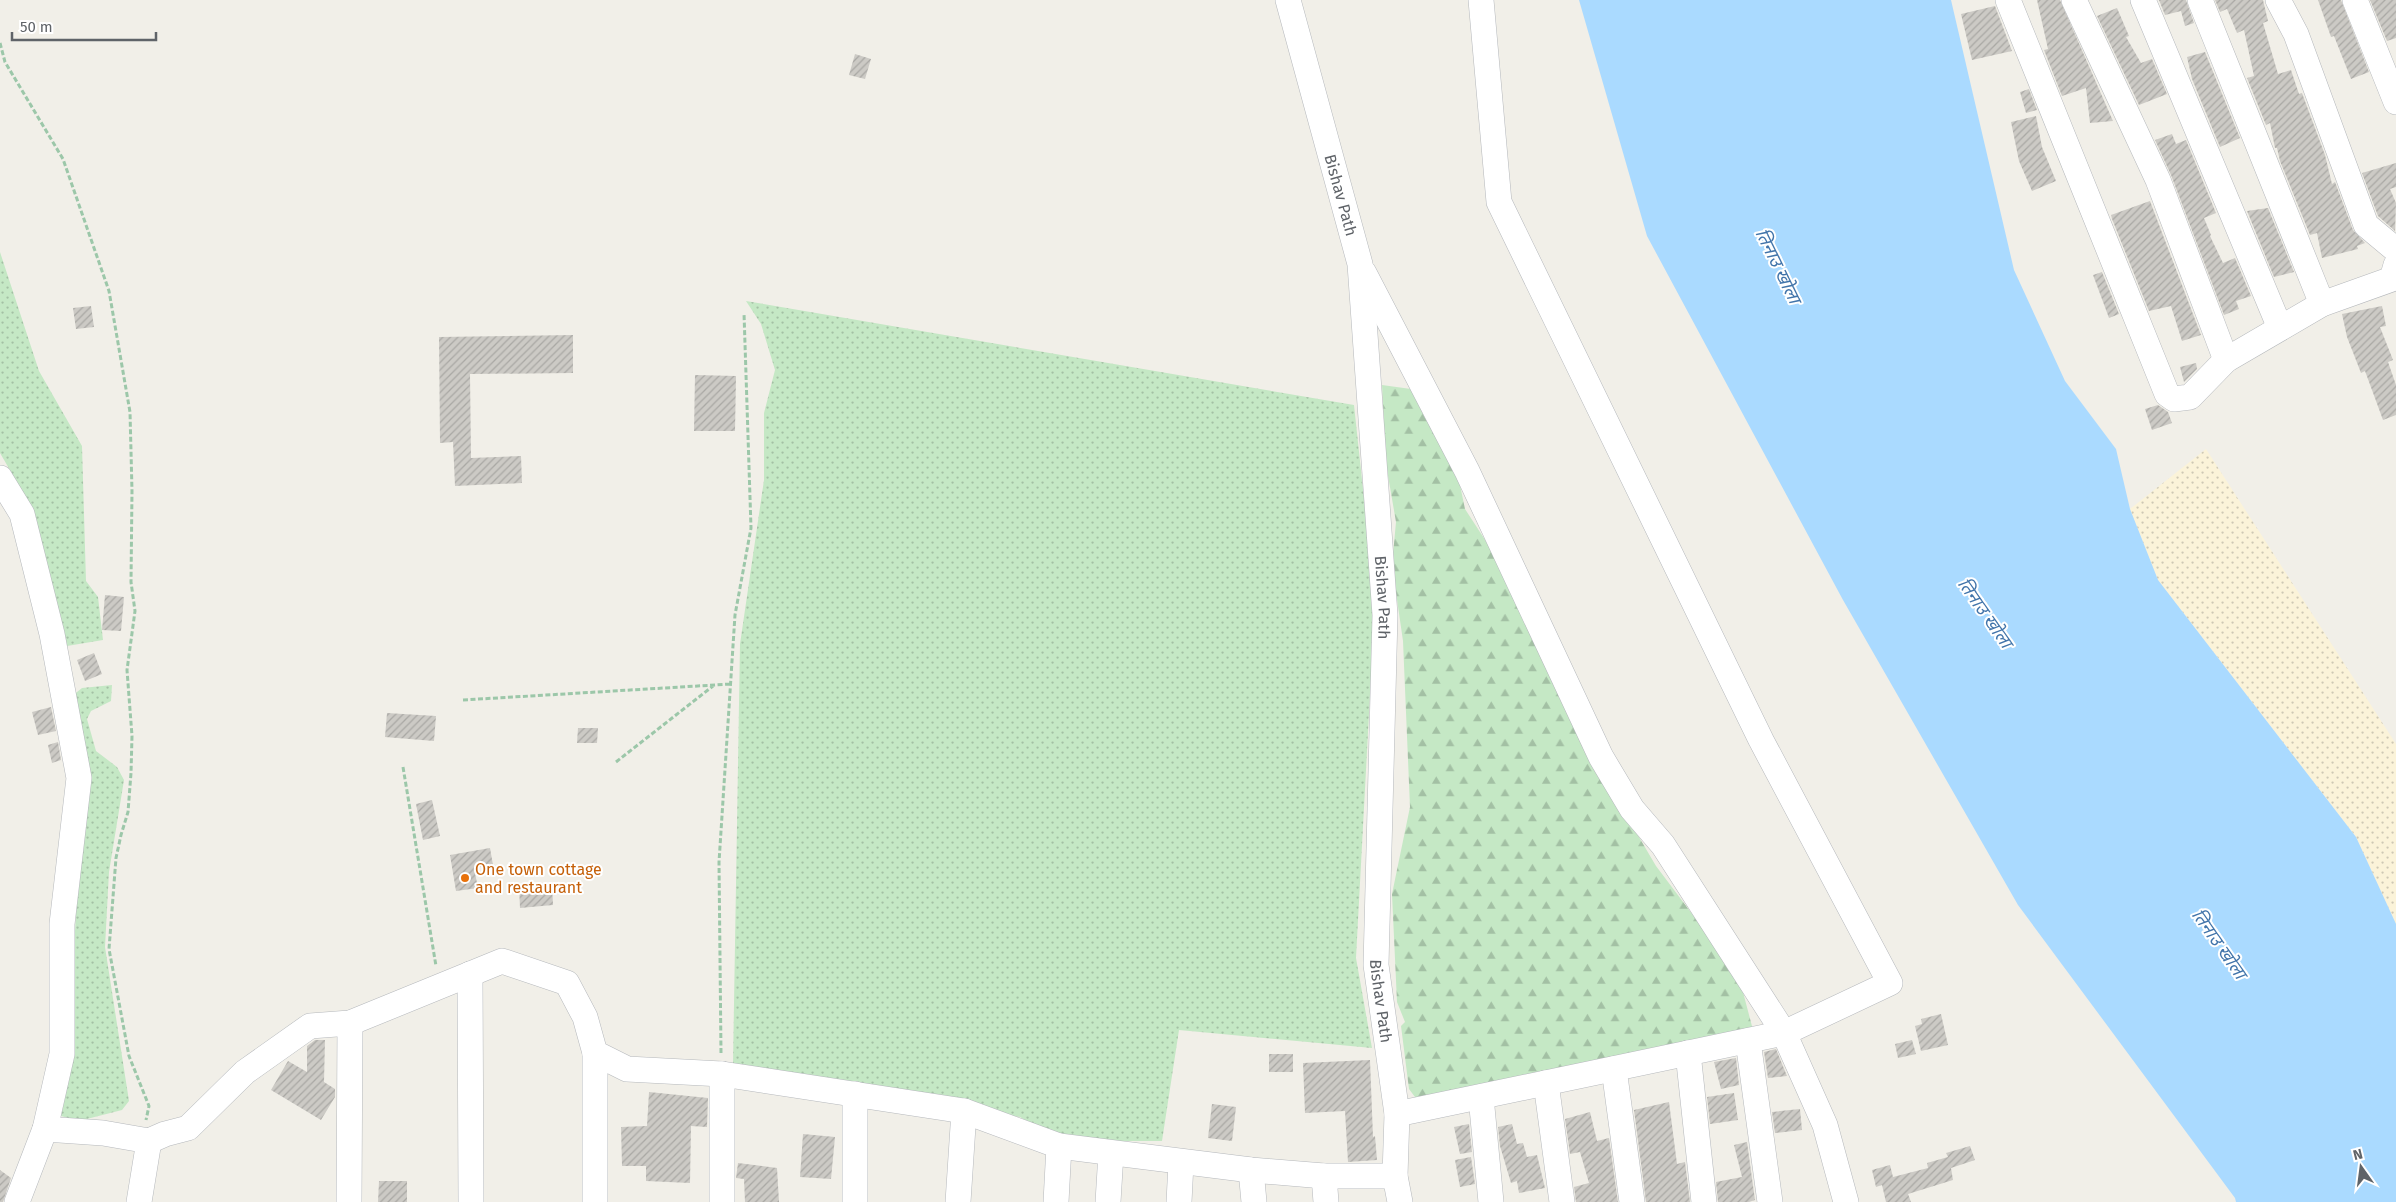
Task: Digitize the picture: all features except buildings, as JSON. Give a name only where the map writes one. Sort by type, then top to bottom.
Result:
[{"type":"street","name":"Bishav Path","points":[[1288,0],[1360,264],[1385,615],[1376,965],[1397,1114],[1395,1176],[1400,1202]]},
{"type":"street","points":[[1397,1114],[1784,1033],[1890,983],[1761,740],[1498,202],[1481,0]]},
{"type":"street","points":[[2008,0],[2166,394],[2174,399],[2190,397],[2226,360],[2322,304],[2392,279],[2396,266]]},
{"type":"street","points":[[2074,0],[2158,180],[2226,360]]},
{"type":"street","points":[[2143,0],[2280,328]]},
{"type":"street","points":[[2200,0],[2322,304]]},
{"type":"street","points":[[2278,0],[2296,34],[2366,225],[2396,250]]},
{"type":"street","points":[[2355,0],[2396,102]]},
{"type":"street","points":[[1360,264],[1467,471],[1601,756],[1632,809],[1663,845],[1784,1033],[1825,1125],[1846,1202]]},
{"type":"street","points":[[0,478],[22,514],[52,634],[79,778],[62,924],[62,1054],[45,1129],[17,1202]]},
{"type":"street","points":[[45,1129],[103,1133],[144,1140],[188,1128],[245,1072],[310,1026],[350,1023],[502,961],[567,983],[585,1017],[595,1053],[595,1202]]},
{"type":"street","points":[[470,974],[471,1202]]},
{"type":"street","points":[[348,1202],[350,1023]]},
{"type":"street","points":[[1748,1041],[1770,1202]]},
{"type":"street","points":[[595,1053],[627,1069],[722,1074],[964,1111],[1059,1146],[1181,1163],[1252,1170],[1324,1176],[1395,1176]]},
{"type":"street","points":[[1688,1053],[1704,1202]]},
{"type":"street","points":[[1614,1069],[1632,1202]]},
{"type":"street","points":[[722,1074],[722,1202]]},
{"type":"street","points":[[1546,1083],[1562,1202]]},
{"type":"street","points":[[855,1094],[855,1202]]},
{"type":"street","points":[[1481,1097],[1492,1202]]},
{"type":"street","points":[[958,1202],[964,1111]]},
{"type":"street","points":[[139,1202],[144,1140]]},
{"type":"street","points":[[1056,1202],[1059,1146]]},
{"type":"street","points":[[1108,1202],[1111,1153]]},
{"type":"street","points":[[1179,1202],[1181,1163]]},
{"type":"street","points":[[1252,1170],[1254,1202]]},
{"type":"street","points":[[1324,1176],[1326,1202]]},
{"type":"path","points":[[0,43],[5,62],[63,159],[108,290],[130,412],[132,491],[131,582],[134,612],[126,670],[132,736],[131,773],[128,812],[116,858],[109,949],[129,1056],[149,1106],[144,1140]]},
{"type":"path","points":[[722,1074],[719,862],[735,615],[751,528],[744,313]]},
{"type":"path","points":[[463,700],[731,684]]},
{"type":"path","points":[[616,762],[713,685]]},
{"type":"path","points":[[403,767],[439,987]]},
{"type":"green space","points":[[0,252],[39,371],[82,446],[86,581],[98,597],[103,640],[61,647],[32,508],[0,453]]},
{"type":"green space","points":[[746,301],[1354,405],[1375,601],[1356,958],[1372,1048],[1179,1030],[1162,1141],[1059,1141],[1020,1117],[774,1074],[733,1064],[740,644],[764,480],[764,413],[775,370],[761,324]]},
{"type":"green space","points":[[1382,385],[1411,389],[1456,466],[1465,509],[1491,549],[1606,781],[1656,866],[1711,939],[1743,992],[1753,1030],[1418,1101],[1409,1089],[1401,1026],[1405,1022],[1397,1002],[1392,894],[1410,807],[1403,641],[1392,565],[1396,522],[1386,464]]},
{"type":"green space","points":[[112,685],[111,701],[91,711],[87,719],[96,751],[117,767],[124,780],[109,872],[105,947],[129,1101],[122,1110],[79,1121],[61,1116],[73,1057],[72,983],[83,792],[72,696],[82,688]]},
{"type":"sand","points":[[2206,449],[2396,744],[2396,924],[2356,837],[2158,580],[2130,509]]},
{"type":"water","name":"तिनाउ खोला","points":[[1579,0],[1951,0],[2014,270],[2065,381],[2116,449],[2130,509],[2158,580],[2356,837],[2396,924],[2396,1202],[2236,1202],[2235,1198],[2018,905],[1843,600],[1647,236]]},
{"type":"place","name":"One town cottage and restaurant","points":[[465,878]]}]
